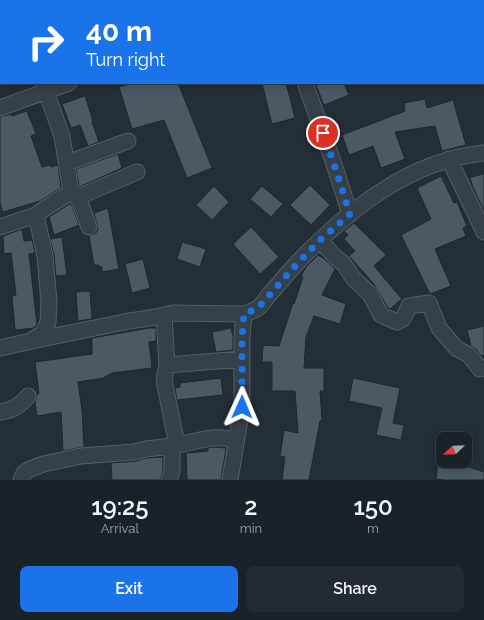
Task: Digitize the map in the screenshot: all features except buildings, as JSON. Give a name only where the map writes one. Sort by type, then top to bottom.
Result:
[{"type":"street","points":[[0,108],[44,87],[63,84]]},
{"type":"street","points":[[305,84],[350,214]]},
{"type":"street","points":[[44,87],[62,136],[75,195],[88,227]]},
{"type":"street","points":[[67,163],[128,141]]},
{"type":"street","points":[[0,348],[137,320],[164,316],[172,313],[244,314],[258,308],[320,240],[350,214],[396,182],[449,159],[464,155],[484,153]]},
{"type":"street","points":[[449,159],[484,232]]},
{"type":"street","points":[[0,225],[36,215],[44,209],[75,195],[137,172]]},
{"type":"street","points":[[30,341],[43,333],[48,322],[49,302],[45,256],[36,215]]},
{"type":"street","points":[[320,240],[344,264],[353,278],[370,294],[382,316],[397,322],[403,318],[409,306],[428,303],[439,328],[456,348],[469,355],[480,369],[484,368]]},
{"type":"street","points":[[230,480],[242,407],[244,314]]},
{"type":"street","points":[[164,316],[167,364],[164,380],[174,446],[170,480]]},
{"type":"street","points":[[167,364],[242,359]]},
{"type":"street","points":[[0,412],[16,408],[28,396]]},
{"type":"street","points":[[20,480],[28,470],[43,464],[81,456],[120,454],[210,439],[224,438],[236,442]]},
{"type":"route","points":[[242,407],[242,337],[244,314],[258,308],[320,240],[350,214],[323,133]]}]
